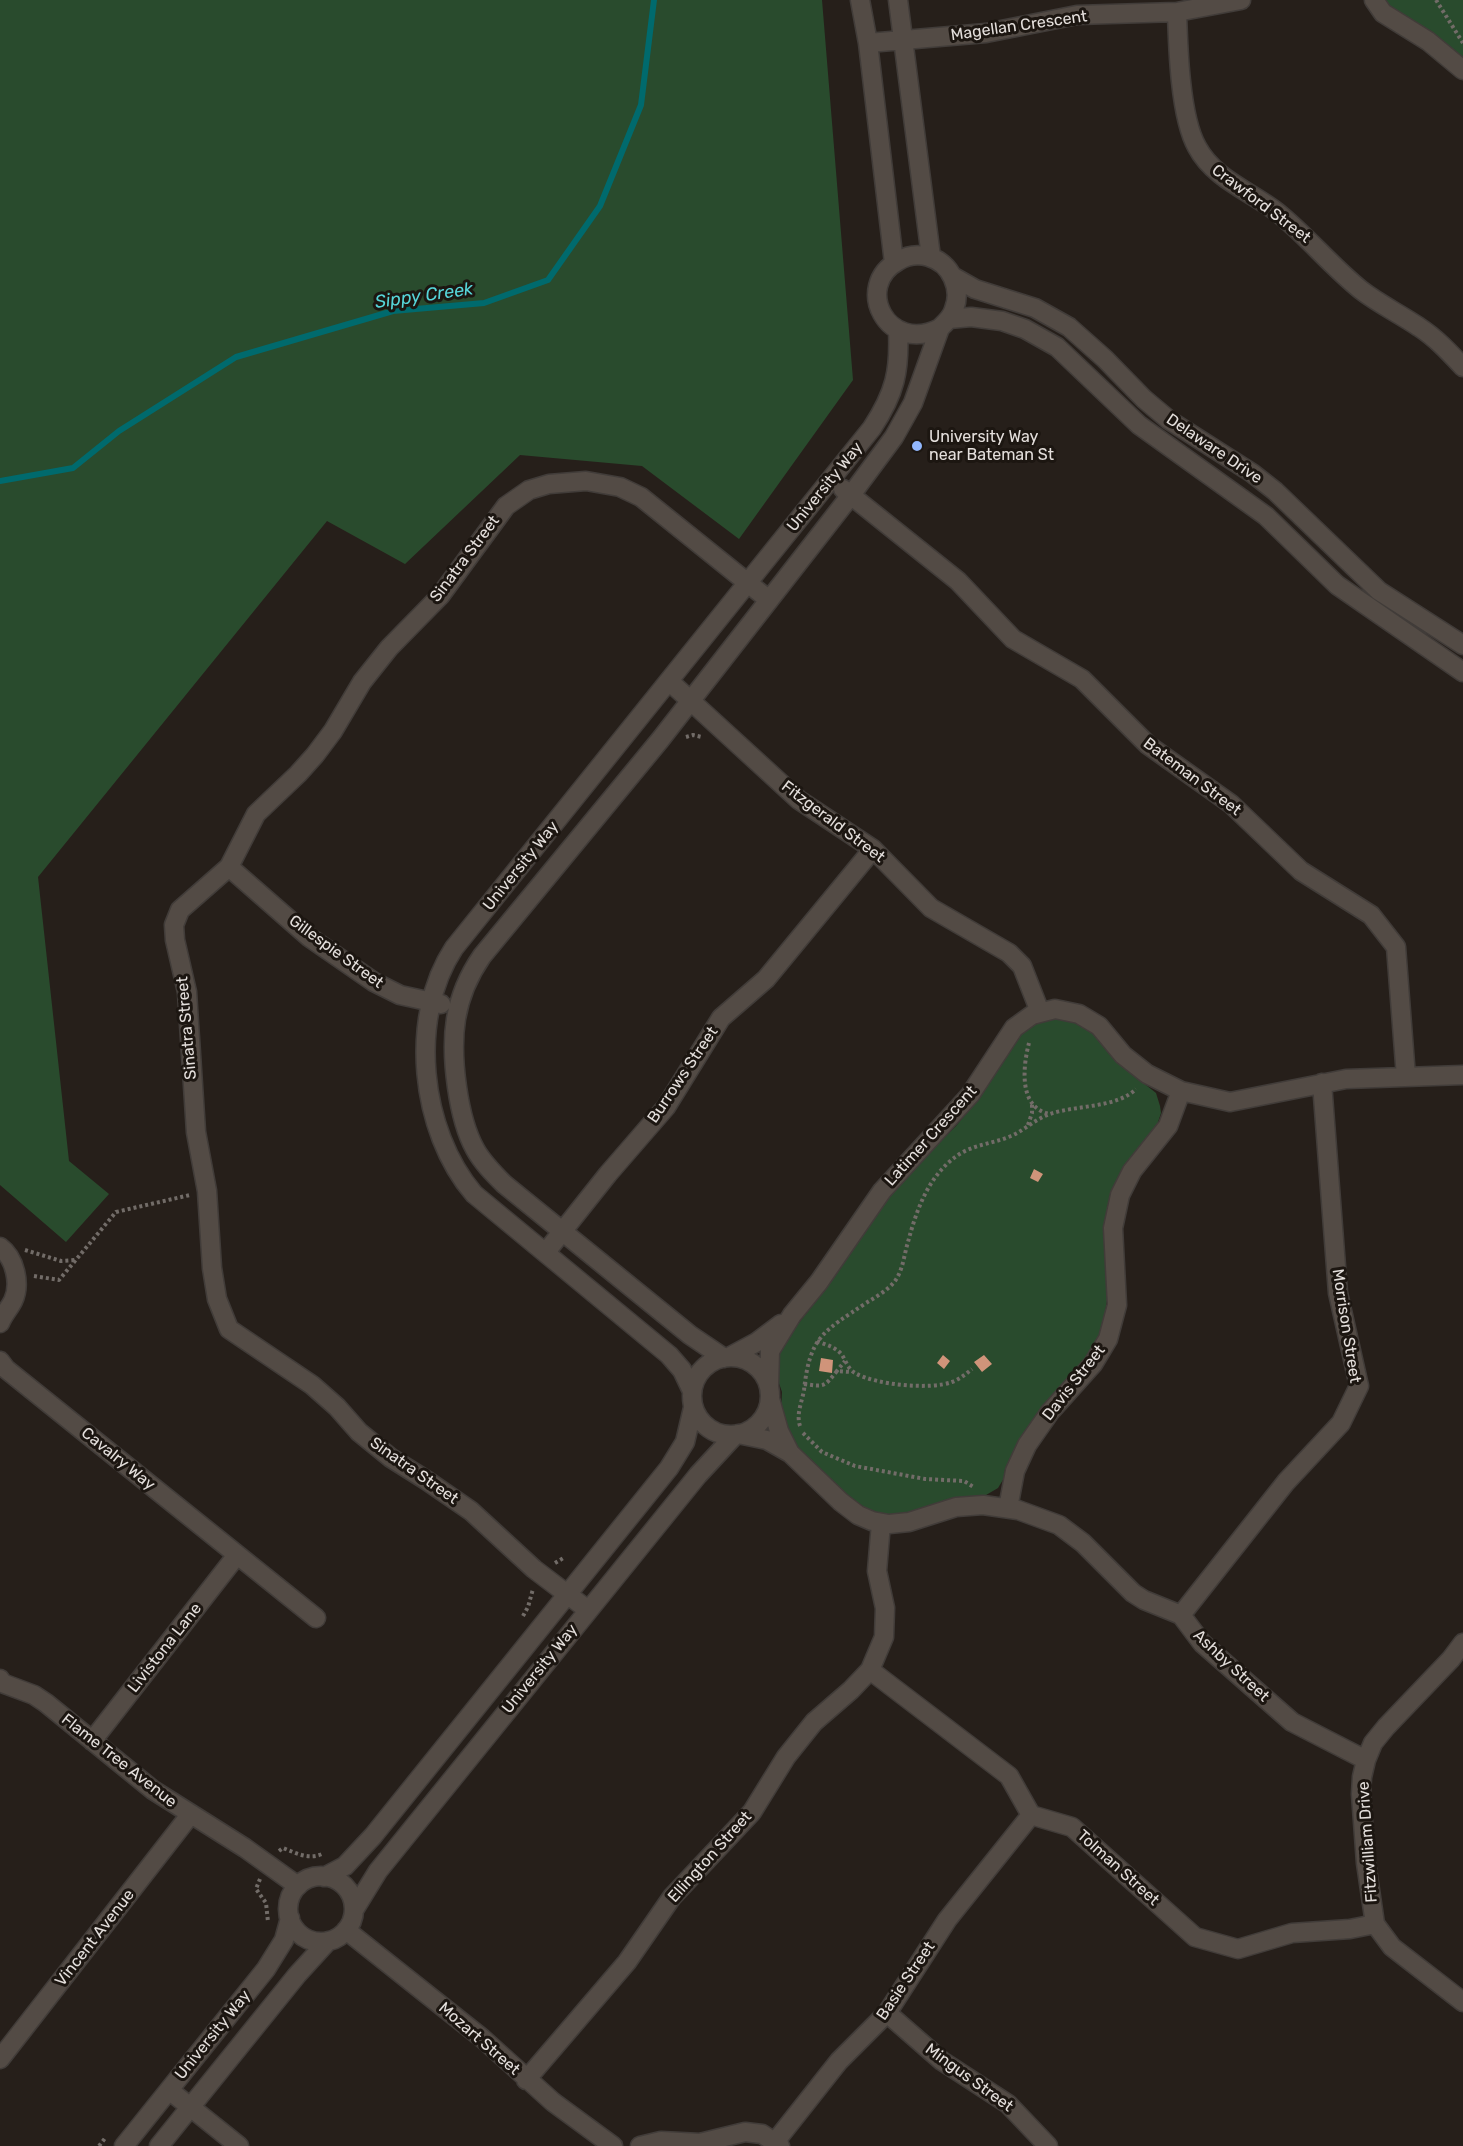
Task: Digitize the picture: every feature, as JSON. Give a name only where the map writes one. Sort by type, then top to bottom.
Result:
[{"type":"street","points":[[860,0],[868,43],[894,263]]},
{"type":"street","points":[[898,0],[931,257]]},
{"type":"street","name":"Magellan Crescent","points":[[868,43],[986,33],[1077,15],[1177,12],[1241,0]]},
{"type":"street","points":[[1374,0],[1383,13],[1428,41],[1463,70]]},
{"type":"street","name":"Crawford Street","points":[[1177,12],[1188,125],[1194,143],[1206,161],[1220,176],[1279,214],[1362,290],[1437,340],[1463,367]]},
{"type":"street","points":[[912,255],[931,257],[946,268],[952,276],[957,298],[954,309],[944,323],[930,333],[908,334],[898,330],[882,314],[877,292],[886,270],[894,263],[912,255]]},
{"type":"street","name":"Delaware Drive","points":[[952,276],[975,289],[1035,308],[1069,327],[1169,420],[1275,491],[1379,591],[1463,645]]},
{"type":"street","name":"Delaware Drive","points":[[944,323],[971,317],[1002,321],[1025,329],[1057,347],[1139,425],[1266,516],[1337,585],[1463,672]]},
{"type":"street","name":"University Way","points":[[726,1357],[690,1335],[504,1184],[486,1165],[475,1149],[458,1098],[453,1059],[453,1034],[458,1008],[473,969],[482,956],[692,700],[851,495],[904,422],[944,323]]},
{"type":"street","name":"University Way","points":[[324,1877],[345,1866],[373,1836],[674,1460],[687,1436],[693,1399],[682,1370],[669,1355],[474,1194],[455,1168],[444,1148],[430,1102],[426,1046],[426,1026],[431,1002],[443,965],[454,948],[831,480],[884,410],[895,382],[899,359],[898,330]]},
{"type":"street","name":"Bateman Street","points":[[831,480],[958,581],[1013,639],[1082,679],[1148,745],[1231,804],[1301,871],[1371,915],[1396,947],[1406,1077]]},
{"type":"street","name":"Sinatra Street","points":[[588,1610],[544,1576],[471,1511],[391,1458],[358,1432],[312,1384],[229,1329],[217,1299],[212,1268],[207,1191],[196,1132],[187,992],[175,940],[174,925],[180,910],[229,867],[256,814],[315,755],[333,731],[362,682],[389,648],[440,596],[506,506],[529,490],[549,484],[586,481],[620,486],[641,497],[770,600]]},
{"type":"street","name":"Fitzgerald Street","points":[[669,681],[799,800],[873,849],[931,908],[1009,953],[1022,966],[1040,1012]]},
{"type":"street","name":"Burrows Street","points":[[546,1252],[608,1174],[666,1107],[721,1018],[766,979],[873,849]]},
{"type":"street","name":"Gillespie Street","points":[[229,867],[309,937],[374,982],[400,995],[458,1008]]},
{"type":"street","name":"Latimer Crescent","points":[[769,1393],[771,1351],[792,1315],[819,1282],[882,1191],[970,1095],[1010,1033],[1019,1023],[1040,1012],[1071,1011],[1089,1019],[1099,1026],[1123,1055],[1139,1069],[1181,1091],[1230,1101],[1346,1079],[1463,1075]]},
{"type":"street","name":"Morrison Street","points":[[1181,1615],[1286,1482],[1341,1423],[1359,1386],[1338,1293],[1322,1083]]},
{"type":"street","name":"Davis Street","points":[[1008,1508],[1018,1464],[1027,1445],[1050,1412],[1093,1364],[1108,1339],[1117,1305],[1113,1228],[1120,1195],[1132,1171],[1168,1126],[1181,1091]]},
{"type":"street","points":[[0,1247],[6,1251],[15,1273],[16,1287],[14,1300],[0,1323]]},
{"type":"street","name":"Latimer Crescent","points":[[726,1357],[757,1342],[792,1315]]},
{"type":"street","points":[[726,1357],[741,1358],[752,1363],[761,1371],[769,1393],[767,1410],[758,1424],[749,1431],[736,1435],[726,1435],[709,1429],[702,1423],[693,1399],[694,1383],[703,1369],[716,1360],[726,1357]]},
{"type":"street","name":"Cavalry Way","points":[[0,1361],[15,1376],[316,1618]]},
{"type":"street","name":"Ashby Street","points":[[769,1393],[779,1431],[790,1453]]},
{"type":"street","name":"University Way","points":[[354,1910],[378,1871],[703,1468],[736,1435]]},
{"type":"street","name":"Ashby Street","points":[[736,1435],[767,1440],[790,1453],[850,1510],[866,1519],[881,1523],[909,1522],[946,1510],[982,1505],[1008,1508],[1059,1525],[1083,1543],[1133,1593],[1181,1615],[1202,1643],[1292,1722],[1366,1761]]},
{"type":"street","name":"Ellington Street","points":[[526,2080],[627,1962],[672,1897],[752,1812],[786,1757],[814,1722],[870,1670],[884,1637],[885,1608],[877,1571],[881,1523]]},
{"type":"street","name":"Livistona Lane","points":[[92,1740],[237,1555]]},
{"type":"street","name":"Fitzwilliam Drive","points":[[1463,1643],[1374,1743],[1366,1761],[1361,1794],[1366,1863],[1375,1924],[1392,1947],[1463,2002]]},
{"type":"street","points":[[870,1670],[1009,1776],[1032,1815]]},
{"type":"street","name":"Flame Tree Avenue","points":[[1,1683],[34,1695],[46,1703],[153,1790],[245,1848],[298,1886]]},
{"type":"street","name":"Vincent Avenue","points":[[0,2059],[190,1815]]},
{"type":"street","name":"Tolman Street","points":[[1032,1815],[1072,1827],[1195,1937],[1238,1949],[1292,1933],[1350,1929],[1375,1924]]},
{"type":"street","name":"Basie Street","points":[[777,2144],[834,2068],[887,2013],[947,1920],[1032,1815]]},
{"type":"street","points":[[324,1877],[336,1880],[346,1887],[352,1898],[354,1910],[350,1924],[341,1935],[328,1941],[316,1942],[304,1937],[295,1929],[290,1918],[290,1901],[298,1886],[310,1878],[324,1877]]},
{"type":"street","name":"University Way","points":[[124,2146],[266,1970],[280,1948],[290,1918]]},
{"type":"street","name":"Mozart Street","points":[[346,1930],[482,2038],[526,2080],[613,2146]]},
{"type":"street","name":"University Way","points":[[159,2146],[297,1975],[328,1941]]},
{"type":"street","name":"Mingus Street","points":[[887,2013],[942,2061],[1008,2104],[1048,2146]]},
{"type":"street","points":[[169,2090],[239,2146]]},
{"type":"street","points":[[640,2146],[661,2141],[700,2143],[745,2132],[758,2133],[777,2144]]},
{"type":"path","points":[[1436,0],[1463,43]]},
{"type":"path","points":[[684,737],[693,735],[710,741]]},
{"type":"path","points":[[1019,1023],[1027,1029],[1029,1036],[1024,1072],[1025,1086],[1032,1102],[1041,1111],[1050,1114]]},
{"type":"path","points":[[982,1505],[975,1487],[964,1481],[911,1477],[855,1466],[822,1452],[805,1436],[799,1423],[807,1366],[817,1341],[828,1329],[878,1295],[895,1280],[902,1267],[920,1205],[937,1174],[964,1152],[1014,1135],[1050,1114],[1119,1100],[1133,1093],[1140,1085]]},
{"type":"path","points":[[1028,1125],[1032,1113],[1032,1102]]},
{"type":"path","points":[[15,1273],[59,1281],[116,1212],[207,1191]]},
{"type":"path","points":[[23,1249],[61,1261],[76,1260]]},
{"type":"path","points":[[817,1341],[834,1348],[855,1373]]},
{"type":"path","points":[[804,1384],[825,1386],[845,1361]]},
{"type":"path","points":[[836,1372],[840,1370],[855,1373],[895,1384],[926,1386],[954,1381],[972,1369]]},
{"type":"path","points":[[520,1620],[528,1607],[531,1591],[555,1563],[565,1557]]},
{"type":"path","points":[[269,1927],[266,1904],[256,1889],[267,1864],[283,1848],[304,1856],[316,1857],[330,1851]]},
{"type":"path","points":[[99,2146],[106,2137]]},
{"type":"green space","points":[[0,0],[822,0],[853,380],[739,539],[642,466],[520,455],[405,564],[327,521],[38,877],[69,1161],[109,1194],[66,1242],[0,1185]]},
{"type":"green space","points":[[1385,0],[1463,0],[1463,57],[1430,31],[1391,7]]},
{"type":"green space","points":[[1058,1019],[1074,1022],[1089,1029],[1122,1066],[1156,1093],[1161,1113],[1157,1125],[1127,1163],[1110,1195],[1104,1227],[1108,1295],[1102,1330],[1085,1360],[1046,1403],[1025,1432],[1005,1469],[1004,1478],[998,1488],[986,1495],[911,1512],[886,1515],[876,1512],[864,1507],[839,1489],[799,1450],[790,1437],[781,1412],[782,1392],[775,1371],[778,1350],[836,1275],[888,1197],[956,1126],[983,1093],[1018,1037],[1032,1026]]},
{"type":"building","points":[[1034,1169],[1043,1174],[1038,1182],[1030,1178]]},
{"type":"building","points":[[943,1355],[950,1361],[944,1369],[937,1363]]},
{"type":"building","points":[[984,1355],[992,1364],[982,1372],[974,1362]]},
{"type":"building","points":[[821,1358],[833,1360],[832,1373],[819,1371]]},
{"type":"waterway","name":"Sippy Creek","points":[[0,481],[73,468],[119,431],[236,357],[393,311],[484,303],[548,280],[600,206],[641,105],[654,0]]},
{"type":"place","name":"University Way near Bateman St","points":[[917,446]]}]
